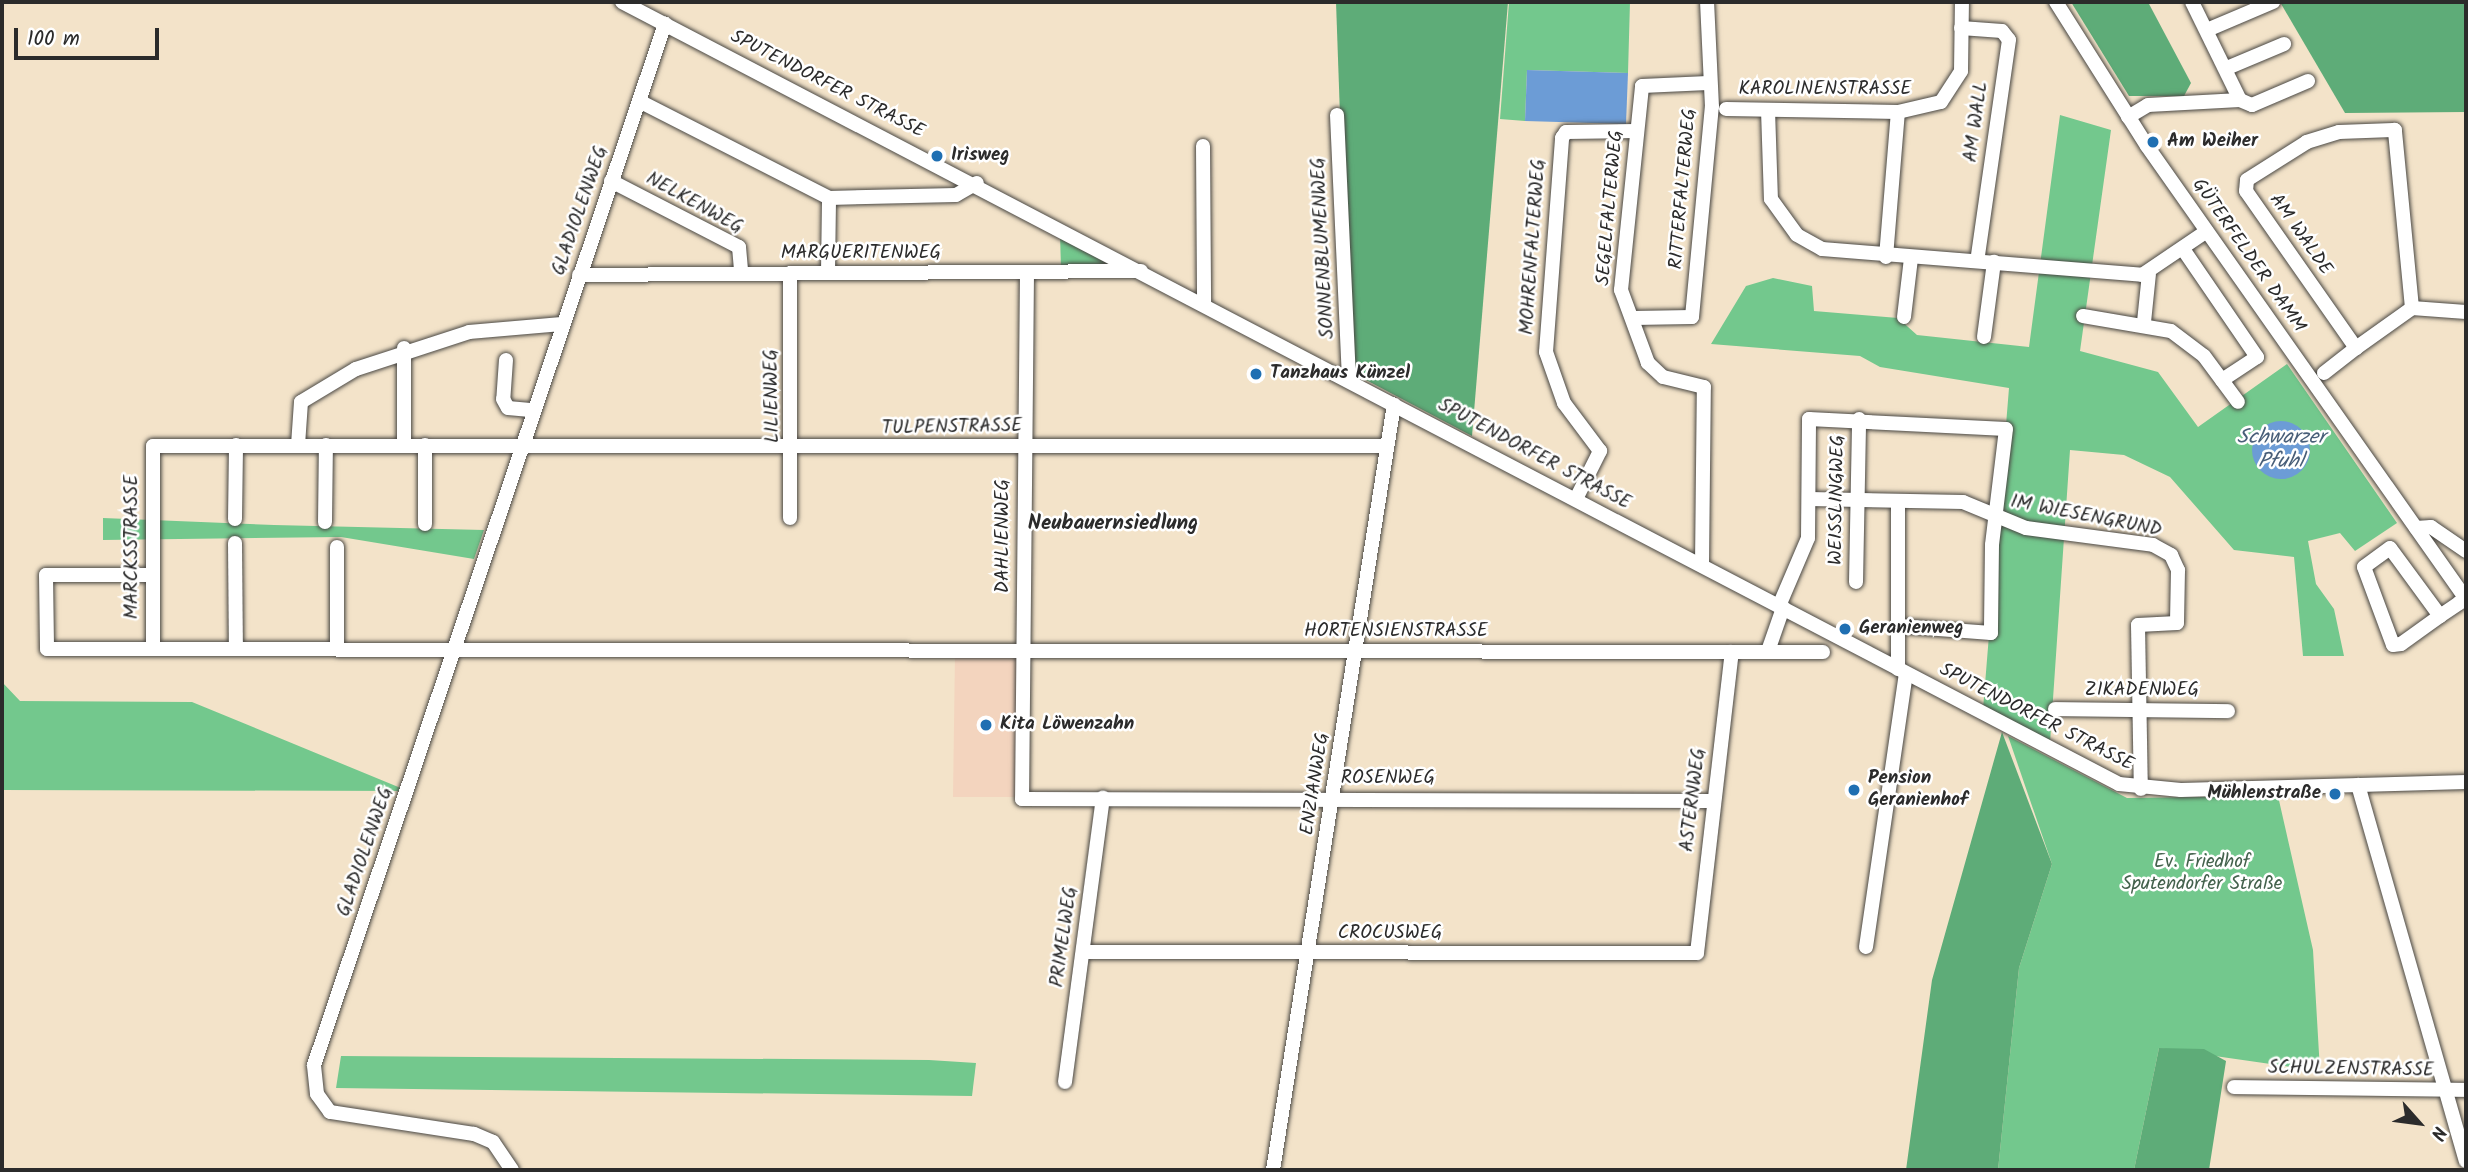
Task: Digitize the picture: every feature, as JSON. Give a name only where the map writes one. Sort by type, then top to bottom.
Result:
[{"type":"street","name":"SPUTENDORFER STRASSE","points":[[622,2],[977,183],[2119,784],[2141,789],[2466,782]]},
{"type":"street","name":"KAROLINENSTRASSE","points":[[1726,109],[1898,112],[1941,102],[1953,89],[1961,71],[1962,2]]},
{"type":"street","name":"GÜTERFELDER DAMM","points":[[2056,2],[2129,117],[2207,231],[2466,599]]},
{"type":"street","points":[[2192,2],[2227,68],[2240,100]]},
{"type":"street","points":[[2207,30],[2273,2]]},
{"type":"street","name":"RITTERFALTERWEG","points":[[1634,318],[1692,317],[1712,107],[1708,83],[1707,5]]},
{"type":"street","name":"GLADIOLENWEG","points":[[512,1170],[493,1142],[347,1120],[330,1112],[317,1088],[314,1065],[451,649],[665,24]]},
{"type":"street","name":"AM WALL","points":[[1961,29],[2001,30],[2009,40],[1977,261]]},
{"type":"street","points":[[2227,68],[2284,44]]},
{"type":"street","points":[[2129,117],[2148,105],[2240,100],[2252,105],[2308,81]]},
{"type":"street","name":"SEGELFALTERWEG","points":[[1702,565],[1704,387],[1663,377],[1648,363],[1634,318],[1620,290],[1637,131],[1648,82],[1708,83]]},
{"type":"street","points":[[639,101],[829,198],[956,195],[977,183]]},
{"type":"street","points":[[1768,110],[1768,180],[1777,213],[1810,244],[1886,257],[2149,274],[2207,231]]},
{"type":"street","points":[[1886,257],[1898,112]]},
{"type":"street","name":"SONNENBLUMENWEG","points":[[1337,114],[1349,379]]},
{"type":"street","name":"AM WALDE","points":[[2356,348],[2246,191],[2247,180],[2307,142],[2339,132],[2395,130],[2412,308]]},
{"type":"street","name":"MOHRENFALTERWEG","points":[[1576,499],[1600,451],[1564,403],[1546,352],[1562,138],[1566,132],[1637,131]]},
{"type":"street","points":[[1203,146],[1204,303]]},
{"type":"street","name":"NELKENWEG","points":[[611,181],[739,247],[741,272]]},
{"type":"street","points":[[828,272],[829,198]]},
{"type":"street","points":[[2183,249],[2257,357],[2222,380]]},
{"type":"street","points":[[1904,317],[1911,258]]},
{"type":"street","points":[[1984,337],[1994,262]]},
{"type":"street","name":"MARGUERITENWEG","points":[[579,275],[1143,271]]},
{"type":"street","name":"LILIENWEG","points":[[790,273],[794,449],[790,518]]},
{"type":"street","name":"DAHLIENWEG","points":[[1022,799],[1023,446],[1027,273]]},
{"type":"street","points":[[2144,322],[2149,274]]},
{"type":"street","points":[[2324,373],[2412,308],[2466,312]]},
{"type":"street","points":[[2083,316],[2144,322],[2190,342],[2238,402]]},
{"type":"street","points":[[298,445],[301,402],[404,348],[469,332],[562,324]]},
{"type":"street","points":[[404,348],[404,444]]},
{"type":"street","points":[[506,360],[503,399],[509,408],[533,411]]},
{"type":"street","name":"ENZIANWEG","points":[[1273,1170],[1357,650],[1384,446],[1394,404]]},
{"type":"street","points":[[1769,651],[1781,607],[1806,548],[1809,419],[1858,419],[2006,429],[2004,482],[1994,518],[1992,633],[1899,626]]},
{"type":"street","name":"WEISSLINGWEG","points":[[1856,582],[1860,500],[1858,419]]},
{"type":"street","name":"TULPENSTRASSE","points":[[153,446],[404,444],[794,449],[1384,446]]},
{"type":"street","points":[[234,519],[236,445]]},
{"type":"street","points":[[325,522],[326,445]]},
{"type":"street","points":[[425,445],[425,524]]},
{"type":"street","name":"MARCKSSTRASSE","points":[[153,446],[153,648]]},
{"type":"street","name":"IM WIESENGRUND","points":[[1809,499],[1963,502],[1994,518],[2153,545],[2171,555],[2178,570],[2177,623],[2138,625],[2141,789]]},
{"type":"street","points":[[1866,947],[1902,671],[1898,500]]},
{"type":"street","points":[[2416,528],[2431,527],[2466,551]]},
{"type":"street","points":[[235,543],[236,649]]},
{"type":"street","points":[[337,547],[337,648]]},
{"type":"street","points":[[2440,616],[2390,548],[2364,567],[2393,645],[2440,616],[2466,599]]},
{"type":"street","name":"HORTENSIENSTRASSE","points":[[152,575],[46,575],[47,649],[1823,652]]},
{"type":"street","name":"ASTERNWEG","points":[[1697,953],[1732,652]]},
{"type":"street","name":"ZIKADENWEG","points":[[2055,709],[2228,711]]},
{"type":"street","points":[[2358,785],[2466,1161]]},
{"type":"street","name":"PRIMELWEG","points":[[1065,1082],[1103,798]]},
{"type":"street","name":"ROSENWEG","points":[[1022,799],[1713,801]]},
{"type":"street","name":"CROCUSWEG","points":[[1084,952],[1697,953]]},
{"type":"street","name":"SCHULZENSTRASSE","points":[[2234,1087],[2466,1090]]},
{"type":"shaded area","name":"Kita Löwenzahn","points":[[955,654],[1020,654],[1018,797],[953,797]]},
{"type":"green space","points":[[1336,2],[1508,2],[1472,436],[1349,371]]},
{"type":"green space","points":[[1509,2],[1630,2],[1628,73],[1527,70],[1525,121],[1500,119]]},
{"type":"green space","points":[[2071,2],[2148,2],[2191,83],[2184,96],[2129,96]]},
{"type":"green space","points":[[2280,2],[2466,2],[2466,112],[2345,113]]},
{"type":"green space","points":[[2060,115],[2111,130],[2080,351],[2158,372],[2198,427],[2287,364],[2397,523],[2355,551],[2340,533],[2308,541],[2316,584],[2334,609],[2344,656],[2303,656],[2294,557],[2234,550],[2170,477],[2124,455],[2070,450],[2050,743],[1983,709],[2009,388],[1880,367],[1860,356],[1711,344],[1746,286],[1773,278],[1812,286],[1814,311],[1898,318],[1917,335],[2029,347]]},
{"type":"green space","points":[[1060,234],[1118,263],[1061,268]]},
{"type":"green space","points":[[103,518],[484,530],[474,559],[341,537],[103,540]]},
{"type":"green space","points":[[2,682],[20,701],[192,702],[408,791],[2,790]]},
{"type":"green space","points":[[2002,732],[2052,864],[2019,968],[1998,1170],[1906,1170],[1932,980]]},
{"type":"green space","name":"Ev. Friedhof Sputendorfer Straße","points":[[2008,736],[2127,798],[2278,796],[2313,950],[2320,1071],[2159,1048],[2134,1170],[1998,1170],[2019,968],[2052,864]]},
{"type":"green space","points":[[2159,1048],[2204,1049],[2226,1061],[2209,1170],[2134,1170]]},
{"type":"green space","points":[[341,1056],[929,1060],[976,1063],[972,1096],[336,1088]]},
{"type":"water","points":[[1527,70],[1628,73],[1626,124],[1525,121]]},
{"type":"water","name":"Schwarzer Pfuhl","points":[[2281,421],[2292,423],[2305,434],[2310,450],[2308,461],[2297,474],[2281,479],[2270,477],[2257,466],[2252,450],[2254,439],[2265,426]]},
{"type":"place","name":"Am Weiher","points":[[2153,142]]},
{"type":"place","name":"Irisweg","points":[[937,156]]},
{"type":"place","name":"Tanzhaus Künzel","points":[[1256,374]]},
{"type":"place","name":"Geranienweg","points":[[1845,629]]},
{"type":"place","name":"Kita Löwenzahn","points":[[986,725]]},
{"type":"place","name":"Pension Geranienhof","points":[[1854,790]]},
{"type":"place","name":"Mühlenstraße","points":[[2335,794]]},
{"type":"district","name":"Neubauernsiedlung","points":[[1113,524]]}]
